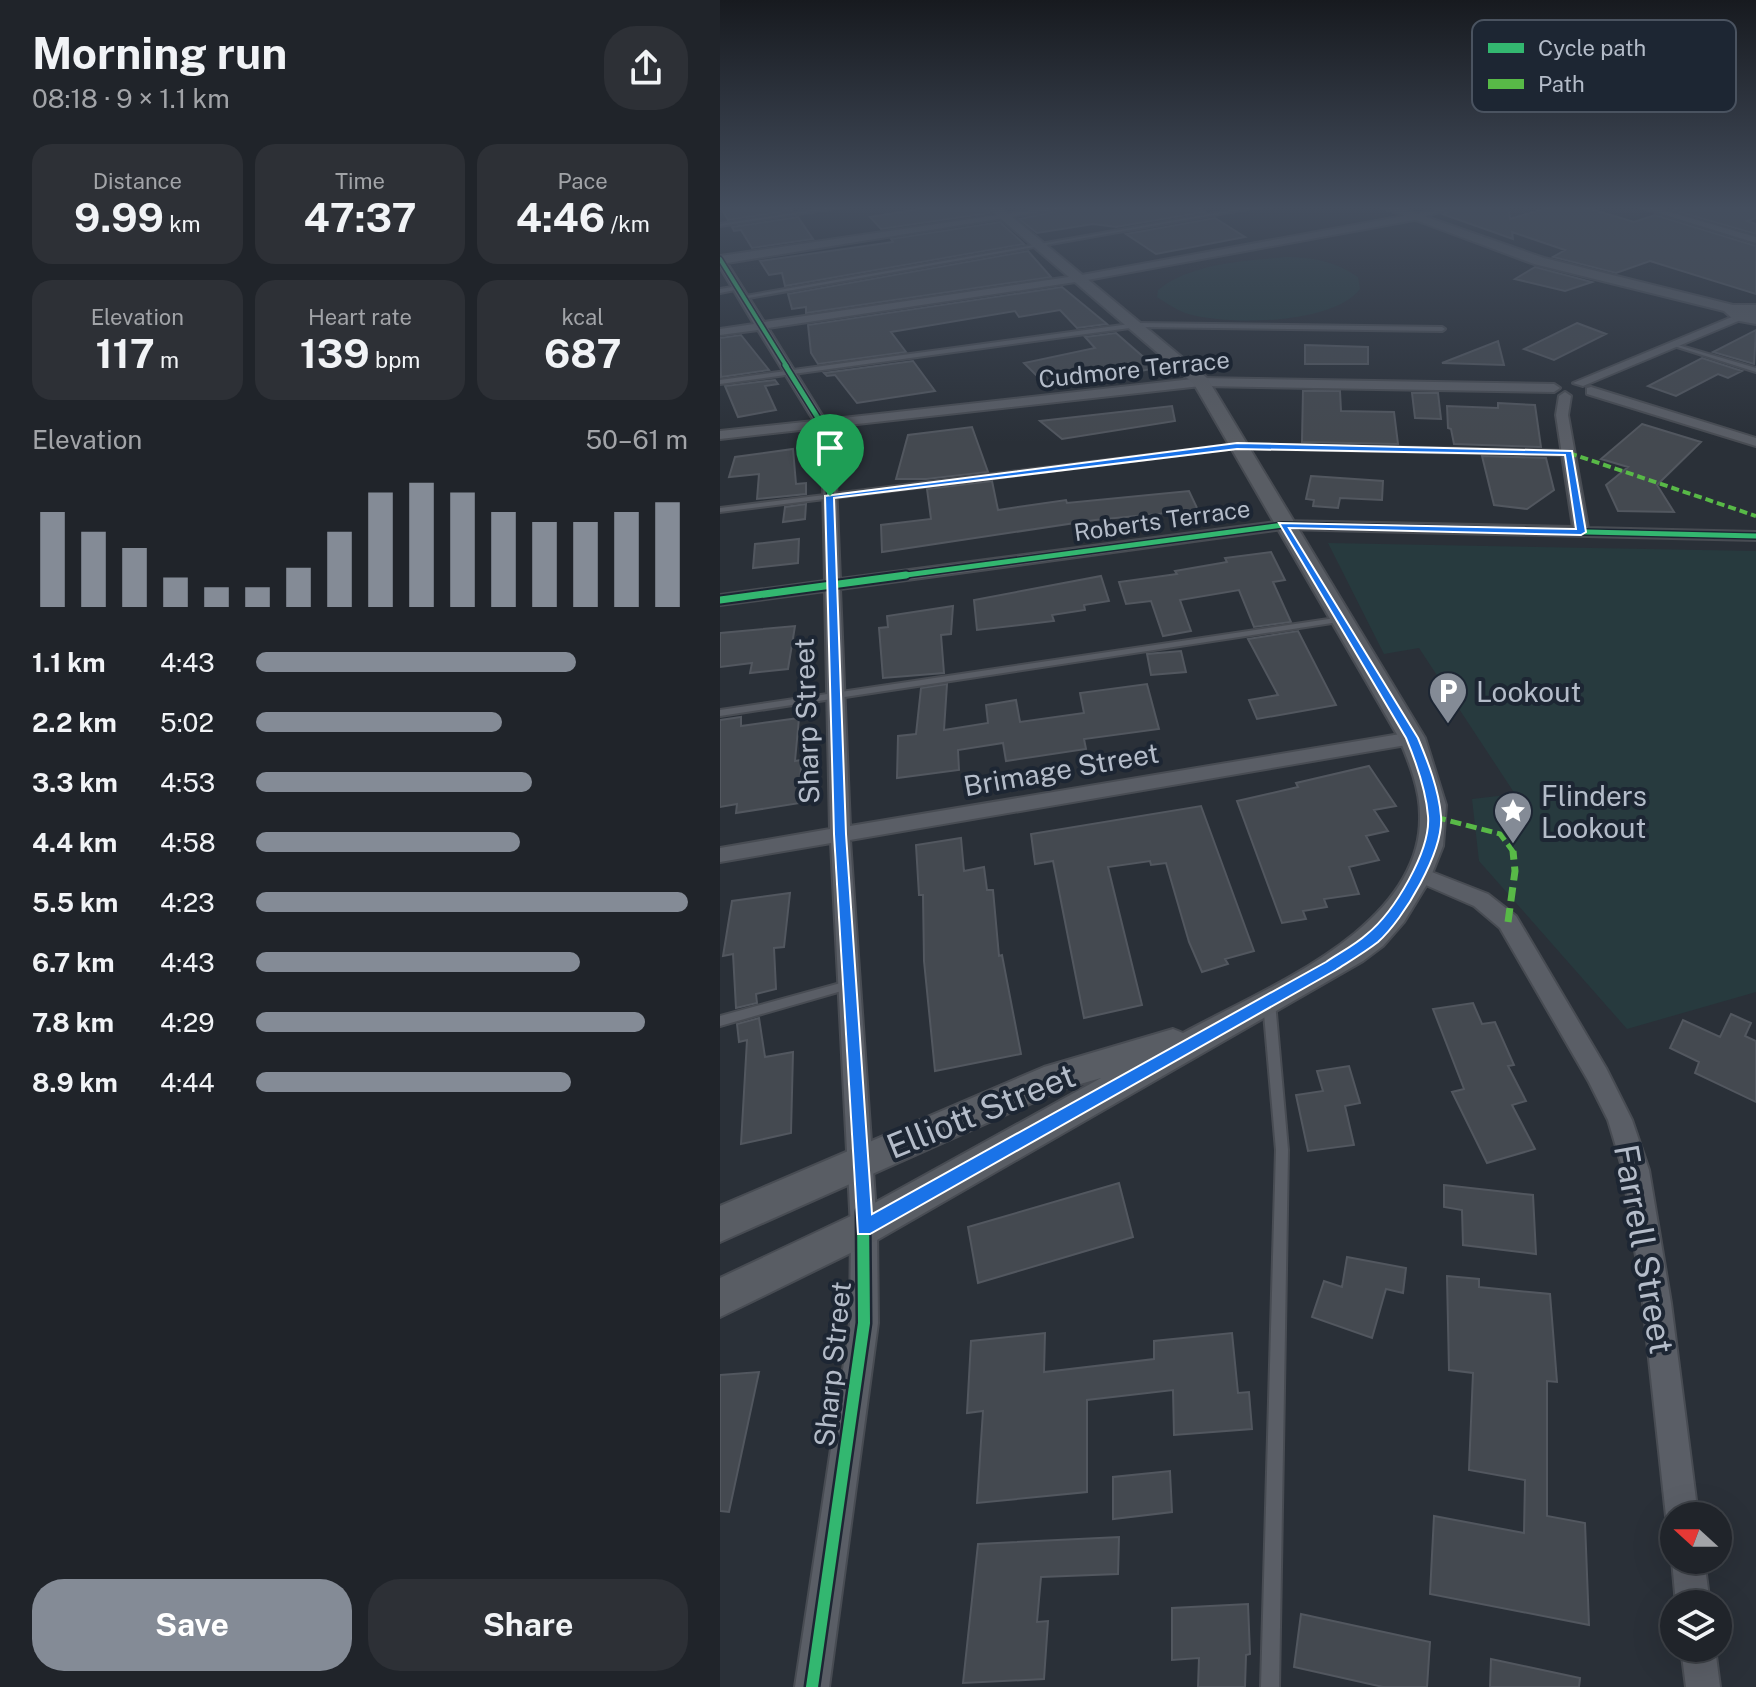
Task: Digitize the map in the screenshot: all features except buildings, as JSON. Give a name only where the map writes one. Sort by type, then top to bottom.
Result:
[{"type":"main road","points":[[1090,285],[1201,382],[1412,738],[1422,763],[1435,817],[1432,844],[1419,874],[1374,937],[1216,1030]]},
{"type":"main road","points":[[1629,285],[1736,313],[1756,311]]},
{"type":"main road","name":"Elliott Street","points":[[720,1224],[1056,1077],[1216,1030]]},
{"type":"main road","name":"Elliott Street","points":[[720,1298],[864,1228],[1216,1030]]},
{"type":"street","points":[[720,332],[1036,285]]},
{"type":"street","name":"Sharp Street","points":[[734,292],[760,325],[828,434],[840,834],[857,1162],[864,1228],[864,1323],[812,1687]]},
{"type":"street","points":[[1581,532],[1562,415],[1560,392],[1563,383],[1579,383],[1673,344],[1736,313]]},
{"type":"street","name":"Cudmore Terrace","points":[[720,435],[1201,382],[1560,392]]},
{"type":"street","points":[[1579,383],[1591,391],[1756,442]]},
{"type":"street","points":[[1560,392],[1582,397],[1591,391]]},
{"type":"street","name":"Roberts Terrace","points":[[720,600],[1283,525],[1756,536]]},
{"type":"street","name":"Brimage Street","points":[[720,855],[1412,738]]},
{"type":"street","name":"Farrell Street","points":[[1419,874],[1481,900],[1508,922],[1591,1062],[1620,1120],[1636,1170],[1657,1303],[1680,1502]]},
{"type":"street","points":[[1700,1662],[1703,1687]]},
{"type":"lane","points":[[734,292],[780,285]]},
{"type":"lane","points":[[720,382],[1137,325],[1442,329]]},
{"type":"lane","points":[[1673,344],[1756,370]]},
{"type":"lane","points":[[720,510],[1237,446],[1569,453]]},
{"type":"lane","points":[[720,713],[1342,619]]},
{"type":"lane","points":[[720,1021],[848,985]]},
{"type":"lane","points":[[1269,1001],[1282,1150],[1270,1687]]},
{"type":"green space","points":[[1166,285],[1359,285],[1360,289],[1346,301],[1327,310],[1303,316],[1251,321],[1185,313],[1157,297],[1158,290]]},
{"type":"green space","points":[[1328,543],[1756,551],[1756,992],[1627,1029],[1479,861],[1472,799],[1515,794],[1419,648],[1384,654]]},
{"type":"marked path","points":[[1569,453],[1756,516]]},
{"type":"marked path","points":[[1435,817],[1485,828],[1500,834],[1510,843],[1515,855],[1515,871],[1508,922]]},
{"type":"cycle path","points":[[736,285],[828,434],[840,834],[864,1228],[864,1323],[812,1687]]},
{"type":"cycle path","points":[[720,600],[1283,525],[1756,536]]},
{"type":"place","name":"Lookout","points":[[1448,725]]},
{"type":"place","name":"Flinders Lookout","points":[[1513,845]]},
{"type":"route","points":[[1237,446],[1569,453],[1581,532],[1358,524],[1283,525],[1412,738],[1422,763],[1435,817],[1432,844],[1418,878],[1374,937],[1331,966],[864,1228],[857,1162],[840,834],[830,496],[1237,446]]}]
